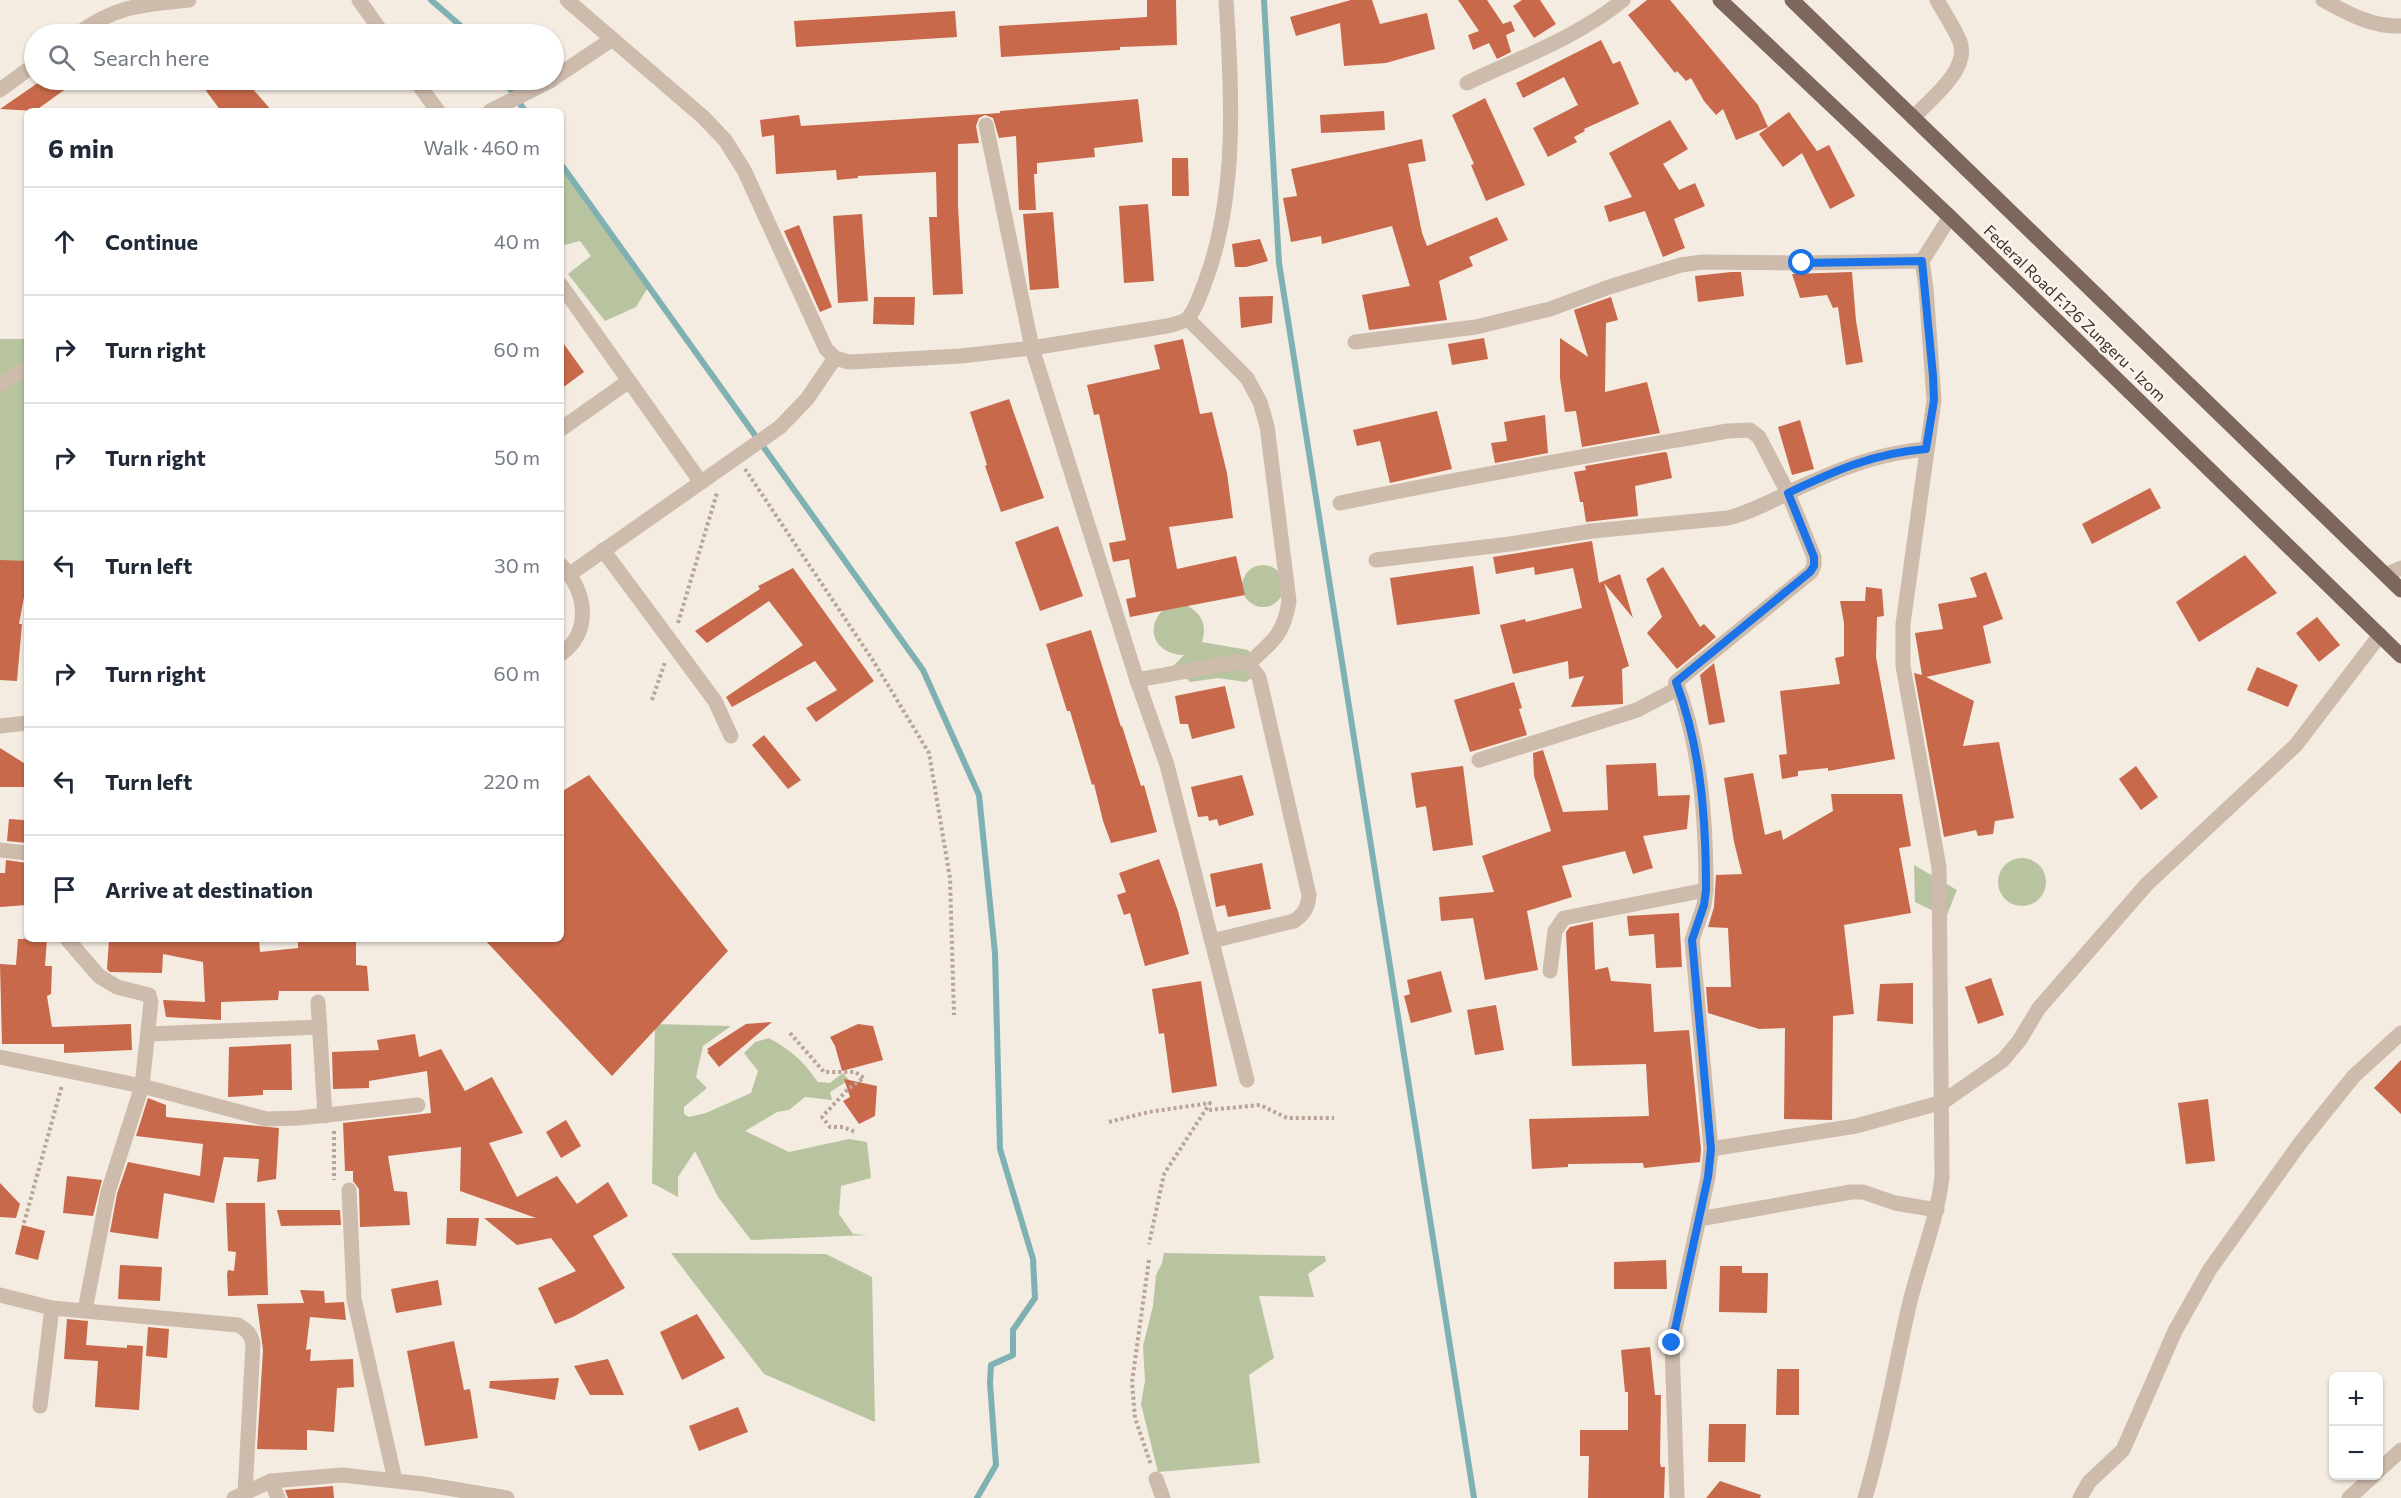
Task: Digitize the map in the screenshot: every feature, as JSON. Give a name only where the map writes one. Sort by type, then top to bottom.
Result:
[{"type":"main road","name":"Federal Road F.126 Zungeru - Izom","points":[[1720,0],[1950,217],[2401,656]]},
{"type":"main road","name":"Federal Road F.126 Zungeru - Izom","points":[[1792,0],[2401,590]]},
{"type":"street","points":[[91,24],[99,18],[120,10],[189,0]]},
{"type":"street","points":[[359,0],[376,24]]},
{"type":"street","points":[[567,0],[703,117],[724,140],[744,170],[826,349],[835,358],[849,362],[961,356],[1032,348],[1167,326],[1188,319],[1195,308],[1215,257],[1227,189],[1230,67],[1226,0]]},
{"type":"street","points":[[1467,83],[1570,35],[1608,13],[1623,0]]},
{"type":"street","points":[[1913,118],[1957,71],[1962,58],[1960,42],[1937,0]]},
{"type":"street","points":[[2323,0],[2365,21],[2384,27],[2401,26]]},
{"type":"street","points":[[564,71],[611,40]]},
{"type":"street","points":[[0,90],[24,72]]},
{"type":"street","points":[[422,90],[436,108]]},
{"type":"street","points":[[495,108],[531,90]]},
{"type":"street","points":[[986,125],[1032,348],[1137,680],[1167,765],[1247,1080]]},
{"type":"street","points":[[1865,1498],[1878,1453],[1909,1304],[1937,1210],[1942,1177],[1939,867],[1903,666],[1903,624],[1934,400],[1922,261],[1950,217]]},
{"type":"street","points":[[1355,342],[1476,327],[1550,309],[1609,287],[1681,265],[1702,262],[1922,261]]},
{"type":"street","points":[[564,289],[700,481]]},
{"type":"street","points":[[1188,319],[1247,378],[1260,402],[1267,426],[1289,601],[1286,619],[1277,637],[1248,664]]},
{"type":"street","points":[[564,651],[582,630],[583,609],[566,569],[603,550],[780,427],[807,399],[835,358]]},
{"type":"street","points":[[0,384],[24,371]]},
{"type":"street","points":[[564,427],[629,381]]},
{"type":"street","points":[[1340,503],[1455,479],[1525,469],[1738,430],[1750,430],[1759,437],[1788,493],[1814,557],[1814,566],[1810,572],[1676,682],[1675,690],[1637,710],[1479,760]]},
{"type":"street","points":[[1376,560],[1509,544],[1592,531],[1728,518],[1746,513],[1878,456],[1926,449]]},
{"type":"street","points":[[603,550],[715,701],[731,736]]},
{"type":"street","points":[[2386,575],[2401,568]]},
{"type":"street","points":[[1711,1149],[1856,1126],[1943,1102],[2003,1060],[2019,1041],[2039,1008],[2147,884],[2296,745],[2380,635]]},
{"type":"street","points":[[1137,680],[1236,662],[1248,664],[1259,677],[1309,895],[1308,905],[1303,915],[1294,921],[1212,941]]},
{"type":"street","points":[[1676,682],[1688,714],[1700,777],[1706,890],[1704,905],[1692,940],[1711,1149],[1708,1177],[1672,1343],[1677,1498]]},
{"type":"street","points":[[0,726],[24,723]]},
{"type":"street","points":[[0,850],[24,853]]},
{"type":"street","points":[[1550,971],[1555,931],[1564,918],[1706,890]]},
{"type":"street","points":[[70,942],[99,976],[117,987],[149,995],[151,1002],[142,1086],[108,1192],[85,1310]]},
{"type":"street","points":[[318,1002],[325,1116]]},
{"type":"street","points":[[148,1034],[320,1027]]},
{"type":"street","points":[[2080,1498],[2089,1482],[2123,1450],[2169,1342],[2210,1269],[2301,1142],[2349,1082],[2401,1033]]},
{"type":"street","points":[[0,1057],[142,1086],[266,1119],[325,1116],[418,1105]]},
{"type":"street","points":[[342,1188],[354,1299],[395,1480]]},
{"type":"street","points":[[1699,1219],[1851,1192],[1863,1192],[1895,1203],[1937,1210]]},
{"type":"street","points":[[0,1295],[52,1308],[238,1325],[246,1330],[253,1344],[240,1496]]},
{"type":"street","points":[[40,1406],[52,1308]]},
{"type":"street","points":[[2383,1466],[2401,1450]]},
{"type":"street","points":[[240,1496],[271,1481],[342,1474],[507,1498]]},
{"type":"street","points":[[1154,1474],[1163,1498]]},
{"type":"street","points":[[2349,1498],[2369,1480]]},
{"type":"street","points":[[271,1481],[278,1498]]},
{"type":"path","points":[[652,700],[734,457]]},
{"type":"path","points":[[734,457],[874,662],[929,753],[950,878],[954,1015]]},
{"type":"path","points":[[790,1033],[824,1072],[855,1072],[864,1078],[849,1088],[822,1117],[830,1127],[843,1127],[855,1132]]},
{"type":"path","points":[[24,1223],[66,1070]]},
{"type":"path","points":[[1109,1122],[1149,1112],[1210,1103],[1164,1174],[1149,1244]]},
{"type":"path","points":[[1209,1110],[1260,1105],[1287,1118],[1334,1118]]},
{"type":"path","points":[[334,1129],[342,1188]]},
{"type":"path","points":[[1149,1260],[1132,1382],[1135,1418],[1154,1474]]},
{"type":"green space","points":[[564,172],[647,289],[636,307],[605,321],[568,274],[591,256],[580,241],[564,245]]},
{"type":"green space","points":[[0,339],[24,339],[24,369],[0,383]]},
{"type":"green space","points":[[24,371],[24,563],[0,562],[0,384]]},
{"type":"green space","points":[[1263,565],[1278,571],[1284,586],[1278,601],[1263,607],[1248,601],[1242,586],[1248,571]]},
{"type":"green space","points":[[1188,606],[1197,613],[1204,626],[1202,642],[1248,650],[1262,669],[1246,682],[1218,678],[1190,682],[1173,666],[1184,655],[1166,651],[1156,640],[1154,632],[1154,625],[1164,609]]},
{"type":"green space","points":[[2017,858],[2027,858],[2042,868],[2046,882],[2042,896],[2036,902],[2027,906],[2017,906],[2002,896],[1998,887],[1998,877],[2008,862]]},
{"type":"green space","points":[[1914,865],[1957,890],[1946,917],[1915,902]]},
{"type":"green space","points":[[655,1024],[731,1026],[703,1046],[696,1077],[707,1088],[684,1107],[684,1114],[689,1117],[706,1113],[751,1093],[758,1071],[744,1053],[755,1042],[769,1038],[791,1052],[818,1082],[830,1083],[843,1073],[849,1080],[830,1092],[832,1100],[805,1097],[789,1110],[777,1112],[745,1131],[789,1152],[849,1139],[867,1142],[871,1178],[841,1186],[839,1214],[853,1234],[868,1235],[751,1240],[718,1197],[695,1151],[678,1177],[678,1197],[652,1183]]},
{"type":"green space","points":[[671,1253],[826,1254],[872,1277],[875,1422],[764,1374]]},
{"type":"green space","points":[[1164,1253],[1325,1256],[1326,1261],[1308,1274],[1314,1297],[1259,1296],[1274,1358],[1249,1375],[1260,1463],[1158,1472],[1141,1404],[1145,1381],[1143,1346],[1153,1306],[1156,1275]]},
{"type":"building","points":[[1147,0],[1176,0],[1177,45],[1120,47],[1120,50],[1001,57],[999,26],[1147,17]]},
{"type":"building","points":[[1351,0],[1372,0],[1380,24],[1427,13],[1435,49],[1386,63],[1344,66],[1340,23],[1296,36],[1290,17]]},
{"type":"building","points":[[1458,0],[1487,0],[1503,24],[1511,21],[1515,31],[1506,35],[1511,52],[1497,59],[1489,43],[1473,50],[1468,35],[1479,31]]},
{"type":"building","points":[[1522,0],[1540,0],[1556,24],[1534,38],[1513,6]]},
{"type":"building","points":[[1647,0],[1670,0],[1758,105],[1768,127],[1736,140],[1723,109],[1716,115],[1704,101],[1691,78],[1686,81],[1677,71],[1675,73],[1628,15]]},
{"type":"building","points":[[955,11],[957,37],[796,47],[794,21]]},
{"type":"building","points":[[1601,40],[1613,64],[1620,61],[1639,104],[1584,129],[1585,131],[1574,137],[1577,142],[1548,157],[1533,128],[1578,105],[1564,77],[1523,98],[1516,83]]},
{"type":"building","points":[[28,90],[64,90],[39,108],[24,108],[24,110],[0,109]]},
{"type":"building","points":[[205,90],[254,90],[269,108],[219,108]]},
{"type":"building","points":[[1485,98],[1525,185],[1486,201],[1471,165],[1474,164],[1452,115]]},
{"type":"building","points":[[1138,99],[1143,142],[1094,148],[1095,157],[1037,163],[1037,174],[1034,174],[1036,210],[1019,210],[1016,136],[999,138],[993,118],[985,115],[979,118],[976,126],[979,143],[958,144],[958,206],[963,294],[933,295],[929,217],[937,217],[936,172],[858,176],[858,178],[837,180],[836,170],[776,174],[774,135],[762,137],[760,120],[799,115],[801,126],[1000,113],[1000,111]]},
{"type":"building","points":[[1384,111],[1385,130],[1321,133],[1320,115]]},
{"type":"building","points":[[1789,112],[1817,151],[1829,145],[1855,196],[1830,209],[1802,153],[1783,167],[1759,134]]},
{"type":"building","points":[[1670,120],[1688,149],[1663,164],[1679,190],[1695,183],[1705,206],[1674,219],[1685,248],[1663,257],[1645,211],[1609,222],[1604,206],[1632,197],[1609,153]]},
{"type":"building","points":[[1422,139],[1426,161],[1408,164],[1422,233],[1427,246],[1497,217],[1508,240],[1469,257],[1473,266],[1439,281],[1447,320],[1369,330],[1362,295],[1410,286],[1392,226],[1322,244],[1321,236],[1291,242],[1283,198],[1297,196],[1291,169]]},
{"type":"building","points":[[1172,158],[1188,158],[1189,196],[1172,196]]},
{"type":"building","points":[[1148,204],[1154,281],[1124,283],[1119,206]]},
{"type":"building","points":[[1053,212],[1059,288],[1030,290],[1023,214]]},
{"type":"building","points":[[862,214],[868,301],[838,303],[833,216]]},
{"type":"building","points":[[799,225],[832,307],[820,312],[784,231]]},
{"type":"building","points":[[1260,239],[1268,261],[1246,267],[1235,267],[1232,244]]},
{"type":"building","points":[[1741,272],[1744,296],[1698,302],[1695,276]]},
{"type":"building","points":[[1852,272],[1856,321],[1863,362],[1846,365],[1838,307],[1833,308],[1827,295],[1800,298],[1792,274]]},
{"type":"building","points":[[1273,296],[1272,323],[1241,328],[1239,297]]},
{"type":"building","points":[[874,297],[915,297],[914,325],[873,324]]},
{"type":"building","points":[[1611,297],[1618,320],[1606,323],[1605,392],[1647,382],[1660,433],[1582,447],[1576,411],[1565,412],[1560,378],[1560,338],[1588,357],[1574,310]]},
{"type":"building","points":[[1484,338],[1488,359],[1452,365],[1448,344]]},
{"type":"building","points":[[1183,339],[1200,414],[1212,412],[1227,473],[1233,518],[1169,527],[1177,569],[1236,556],[1245,595],[1130,617],[1126,599],[1136,597],[1129,559],[1113,562],[1109,543],[1126,540],[1099,414],[1094,415],[1087,385],[1160,369],[1154,345]]},
{"type":"building","points":[[564,344],[584,372],[564,387]]},
{"type":"building","points":[[1009,399],[1044,498],[1001,512],[970,412]]},
{"type":"building","points":[[1437,411],[1452,469],[1390,483],[1380,441],[1357,446],[1353,430]]},
{"type":"building","points":[[1545,415],[1548,453],[1495,463],[1491,443],[1507,441],[1504,422]]},
{"type":"building","points":[[1800,420],[1814,469],[1792,475],[1778,427]]},
{"type":"building","points":[[1665,452],[1672,478],[1635,486],[1638,516],[1586,522],[1574,472],[1586,470],[1585,466]]},
{"type":"building","points":[[2150,488],[2161,508],[2092,544],[2082,524]]},
{"type":"building","points":[[1058,526],[1083,596],[1040,611],[1015,542]]},
{"type":"building","points":[[1592,541],[1599,583],[1620,574],[1633,618],[1604,583],[1629,666],[1622,669],[1623,704],[1571,707],[1584,676],[1569,679],[1568,661],[1513,674],[1500,625],[1525,619],[1526,622],[1582,608],[1573,568],[1535,575],[1534,567],[1496,574],[1493,557]]},
{"type":"building","points":[[2245,555],[2277,593],[2199,642],[2176,602]]},
{"type":"building","points":[[0,560],[24,561],[24,597],[19,624],[22,624],[17,681],[0,680]]},
{"type":"building","points":[[1473,566],[1480,614],[1397,625],[1390,578]]},
{"type":"building","points":[[1663,567],[1700,627],[1704,624],[1716,637],[1677,669],[1647,633],[1662,617],[1646,579]]},
{"type":"building","points":[[793,568],[874,681],[816,722],[806,708],[837,690],[815,661],[732,707],[726,697],[803,645],[769,601],[707,643],[695,631],[760,589],[758,586]]},
{"type":"building","points":[[1986,572],[2003,619],[1983,626],[1991,663],[1926,677],[1974,701],[1963,746],[1999,742],[2014,818],[1995,821],[1993,834],[1978,836],[1976,830],[1944,837],[1914,673],[1922,675],[1915,633],[1943,629],[1938,604],[1977,597],[1970,578]]},
{"type":"building","points":[[1866,587],[1882,589],[1884,616],[1877,617],[1876,657],[1895,759],[1828,771],[1828,768],[1798,771],[1798,776],[1782,779],[1779,755],[1787,754],[1780,691],[1840,684],[1835,658],[1844,656],[1844,623],[1840,601],[1865,601]]},
{"type":"building","points":[[2317,617],[2340,645],[2319,662],[2296,633]]},
{"type":"building","points":[[1091,630],[1141,786],[1144,785],[1157,832],[1111,843],[1094,784],[1092,785],[1070,711],[1067,711],[1046,644]]},
{"type":"building","points":[[1714,663],[1725,722],[1709,725],[1700,675]]},
{"type":"building","points":[[2257,667],[2298,685],[2288,707],[2247,690]]},
{"type":"building","points":[[1514,682],[1527,735],[1470,752],[1454,700]]},
{"type":"building","points":[[1225,686],[1235,728],[1192,739],[1188,724],[1180,724],[1175,696]]},
{"type":"building","points":[[764,735],[801,780],[788,789],[752,745]]},
{"type":"building","points":[[0,748],[24,763],[24,787],[0,787]]},
{"type":"building","points":[[1543,750],[1563,812],[1608,810],[1606,765],[1656,763],[1658,796],[1690,795],[1687,829],[1643,836],[1653,868],[1633,874],[1625,851],[1562,866],[1572,897],[1527,911],[1538,970],[1485,980],[1473,918],[1441,921],[1439,897],[1494,892],[1482,856],[1551,831],[1534,776],[1533,753]]},
{"type":"building","points":[[1463,766],[1473,845],[1433,851],[1426,806],[1416,808],[1411,773]]},
{"type":"building","points":[[2136,766],[2158,797],[2141,810],[2119,779]]},
{"type":"building","points":[[1753,773],[1765,835],[1781,830],[1783,840],[1833,811],[1831,794],[1902,794],[1911,846],[1899,848],[1911,913],[1844,925],[1854,1014],[1833,1016],[1832,1120],[1784,1119],[1785,1028],[1759,1029],[1708,1013],[1706,987],[1731,987],[1728,928],[1708,927],[1714,907],[1716,875],[1742,874],[1734,842],[1724,778]]},
{"type":"building","points":[[589,775],[728,951],[612,1076],[487,942],[564,942],[564,790]]},
{"type":"building","points":[[1242,775],[1254,815],[1219,826],[1217,819],[1209,821],[1208,816],[1198,817],[1191,787]]},
{"type":"building","points":[[9,819],[24,820],[24,843],[7,841]]},
{"type":"building","points":[[1159,859],[1178,911],[1189,954],[1145,966],[1130,913],[1124,915],[1117,895],[1126,892],[1119,873]]},
{"type":"building","points":[[6,860],[24,863],[24,905],[0,907],[0,873],[5,873]]},
{"type":"building","points":[[1262,863],[1271,909],[1228,917],[1225,905],[1216,907],[1210,874]]},
{"type":"building","points":[[1679,913],[1682,967],[1656,968],[1654,934],[1629,936],[1627,916]]},
{"type":"building","points":[[1593,922],[1595,970],[1608,967],[1611,981],[1651,984],[1654,1032],[1689,1030],[1701,1149],[1700,1162],[1644,1168],[1643,1163],[1568,1164],[1568,1167],[1532,1169],[1529,1119],[1649,1116],[1646,1064],[1572,1066],[1566,932],[1570,927]]},
{"type":"building","points":[[18,939],[24,939],[24,942],[47,942],[45,966],[52,966],[51,994],[47,996],[52,1027],[131,1024],[132,1050],[64,1053],[64,1044],[2,1044],[0,964],[16,965]]},
{"type":"building","points":[[109,942],[259,942],[260,952],[298,948],[298,942],[356,942],[356,965],[367,966],[369,991],[279,991],[278,1000],[221,1002],[221,1020],[166,1017],[163,1000],[205,1002],[203,962],[163,954],[162,973],[110,972],[107,969]]},
{"type":"building","points":[[1441,971],[1452,1012],[1411,1023],[1404,996],[1410,994],[1407,980]]},
{"type":"building","points":[[1991,978],[2004,1015],[1978,1024],[1965,987]]},
{"type":"building","points":[[1201,981],[1217,1086],[1172,1093],[1164,1033],[1159,1034],[1152,989]]},
{"type":"building","points":[[1913,983],[1913,1024],[1877,1021],[1880,984]]},
{"type":"building","points":[[1496,1005],[1504,1050],[1475,1055],[1467,1010]]},
{"type":"building","points":[[772,1022],[719,1067],[707,1052],[709,1051],[707,1049],[746,1024]]},
{"type":"building","points":[[858,1024],[873,1026],[883,1060],[842,1071],[830,1037]]},
{"type":"building","points":[[415,1034],[419,1057],[441,1049],[465,1091],[492,1077],[523,1133],[489,1143],[517,1197],[557,1176],[577,1204],[608,1182],[628,1216],[593,1236],[625,1288],[573,1317],[555,1324],[538,1288],[576,1271],[551,1238],[517,1245],[484,1218],[536,1218],[460,1191],[461,1147],[388,1156],[394,1191],[407,1192],[410,1225],[360,1227],[359,1189],[353,1181],[353,1171],[345,1171],[343,1123],[431,1113],[427,1071],[369,1081],[369,1088],[333,1089],[332,1052],[379,1050],[377,1040]]},
{"type":"building","points":[[291,1044],[292,1090],[263,1090],[263,1095],[228,1097],[229,1047]]},
{"type":"building","points":[[2401,1060],[2401,1114],[2374,1088]]},
{"type":"building","points":[[844,1079],[877,1086],[875,1116],[859,1124],[843,1101],[850,1097]]},
{"type":"building","points":[[148,1098],[166,1105],[166,1117],[279,1128],[276,1179],[257,1182],[259,1159],[224,1157],[214,1203],[164,1193],[158,1239],[110,1232],[117,1194],[128,1162],[200,1176],[203,1144],[136,1136]]},
{"type":"building","points":[[2208,1099],[2215,1161],[2186,1164],[2178,1103]]},
{"type":"building","points":[[566,1120],[581,1146],[561,1158],[546,1132]]},
{"type":"building","points":[[67,1176],[102,1180],[93,1216],[63,1213]]},
{"type":"building","points":[[0,1183],[20,1204],[16,1218],[0,1217]]},
{"type":"building","points":[[226,1203],[265,1203],[268,1295],[228,1296],[227,1274],[228,1270],[234,1271],[236,1252],[228,1251]]},
{"type":"building","points":[[277,1210],[340,1210],[341,1225],[281,1226]]},
{"type":"building","points":[[447,1218],[479,1218],[476,1246],[446,1244]]},
{"type":"building","points":[[22,1225],[45,1231],[38,1260],[15,1254]]},
{"type":"building","points":[[1666,1260],[1667,1289],[1614,1289],[1614,1262]]},
{"type":"building","points":[[120,1265],[162,1267],[160,1301],[118,1299]]},
{"type":"building","points":[[1720,1266],[1742,1266],[1742,1273],[1768,1273],[1767,1313],[1719,1312]]},
{"type":"building","points":[[438,1280],[442,1305],[396,1313],[391,1289]]},
{"type":"building","points":[[300,1290],[324,1291],[325,1303],[344,1302],[346,1320],[310,1317],[306,1350],[311,1349],[310,1361],[353,1359],[354,1387],[337,1388],[334,1432],[307,1430],[307,1450],[257,1449],[263,1350],[257,1304],[304,1303]]},
{"type":"building","points":[[697,1314],[725,1358],[682,1380],[660,1332]]},
{"type":"building","points":[[67,1319],[88,1321],[86,1345],[127,1348],[127,1345],[143,1346],[139,1410],[95,1407],[98,1361],[64,1359]]},
{"type":"building","points":[[148,1327],[169,1329],[167,1358],[146,1356]]},
{"type":"building","points":[[454,1341],[464,1390],[470,1389],[478,1438],[425,1446],[407,1351]]},
{"type":"building","points":[[1650,1347],[1655,1395],[1661,1395],[1660,1462],[1661,1467],[1665,1467],[1664,1498],[1588,1498],[1589,1456],[1580,1456],[1580,1430],[1628,1430],[1628,1392],[1625,1392],[1621,1350]]},
{"type":"building","points":[[608,1359],[624,1395],[590,1395],[574,1366]]},
{"type":"building","points":[[1777,1369],[1799,1369],[1799,1415],[1776,1415]]},
{"type":"building","points":[[559,1378],[555,1400],[489,1388],[490,1381]]},
{"type":"building","points":[[738,1407],[748,1432],[699,1451],[689,1426]]},
{"type":"building","points":[[1709,1424],[1746,1424],[1745,1462],[1708,1462]]},
{"type":"building","points":[[1720,1481],[1761,1495],[1760,1498],[1706,1498]]},
{"type":"building","points":[[333,1486],[334,1498],[288,1498],[285,1490]]},
{"type":"waterway","points":[[431,0],[459,24]]},
{"type":"waterway","points":[[1264,0],[1279,263],[1474,1498]]},
{"type":"waterway","points":[[511,90],[523,108]]},
{"type":"waterway","points":[[564,168],[923,670],[979,795],[995,953],[1000,1149],[1033,1259],[1035,1298],[1013,1330],[1013,1355],[991,1365],[990,1383],[996,1465],[977,1498]]},
{"type":"route","points":[[1672,1343],[1708,1177],[1711,1149],[1692,940],[1704,905],[1706,890],[1700,777],[1688,714],[1676,682],[1805,578],[1814,566],[1814,557],[1788,493],[1878,456],[1926,449],[1934,400],[1922,261],[1802,263]]}]
